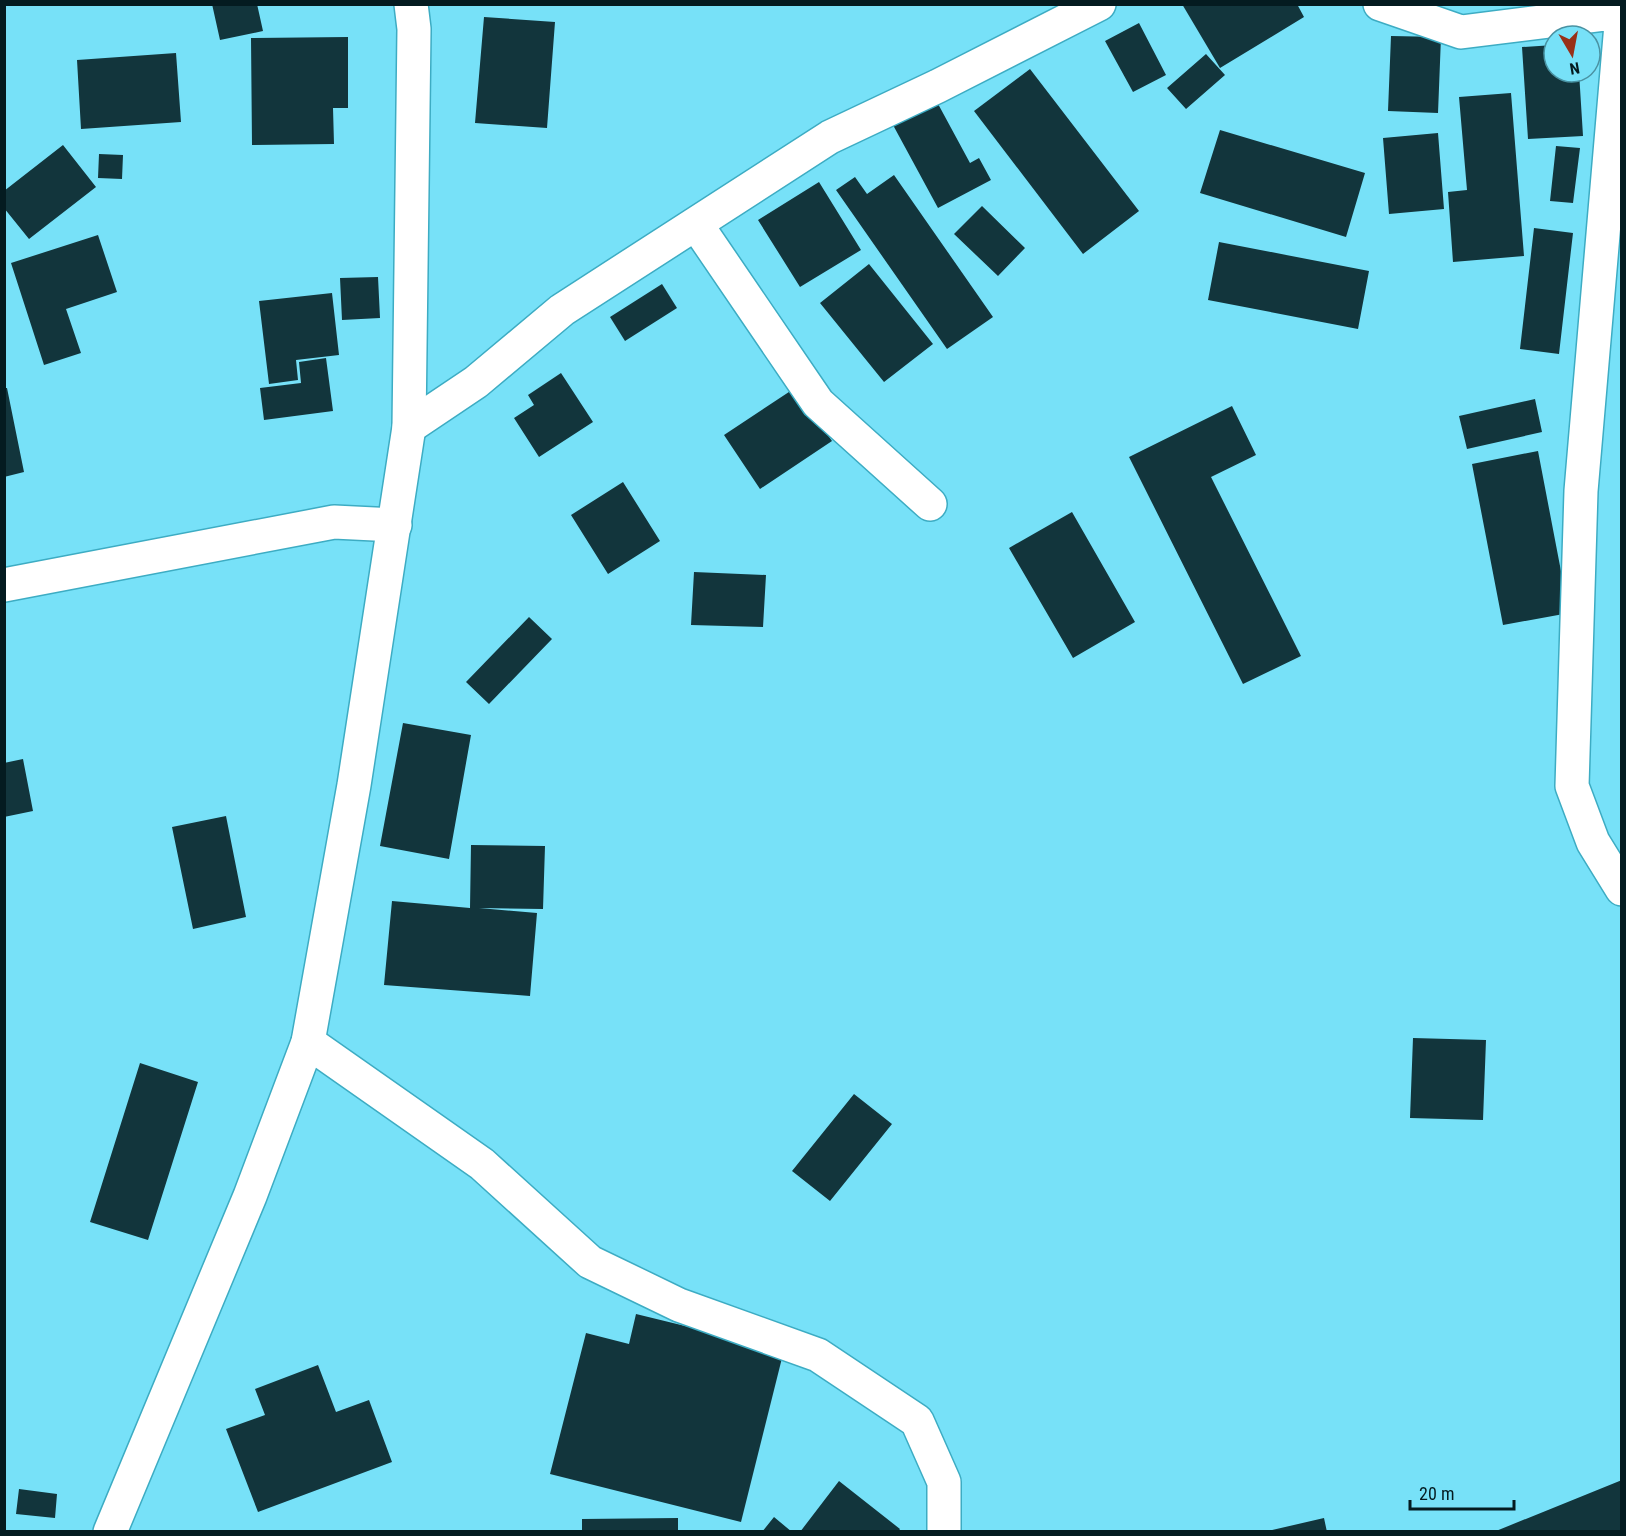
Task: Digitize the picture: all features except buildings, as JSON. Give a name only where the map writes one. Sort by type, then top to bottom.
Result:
[{"type":"street","points":[[110,1532],[250,1196],[308,1042],[354,785],[409,427],[414,29],[411,4]]},
{"type":"street","points":[[409,427],[476,382],[562,310],[830,137],[938,86],[1099,4]]},
{"type":"street","points":[[1380,4],[1461,32],[1622,13],[1581,491],[1572,786],[1593,842],[1622,889]]},
{"type":"street","points":[[696,224],[818,403],[930,504]]},
{"type":"street","points":[[4,585],[334,522],[395,525]]},
{"type":"street","points":[[308,1042],[482,1164],[590,1262],[679,1305],[818,1355],[917,1421],[944,1482],[944,1532]]}]
